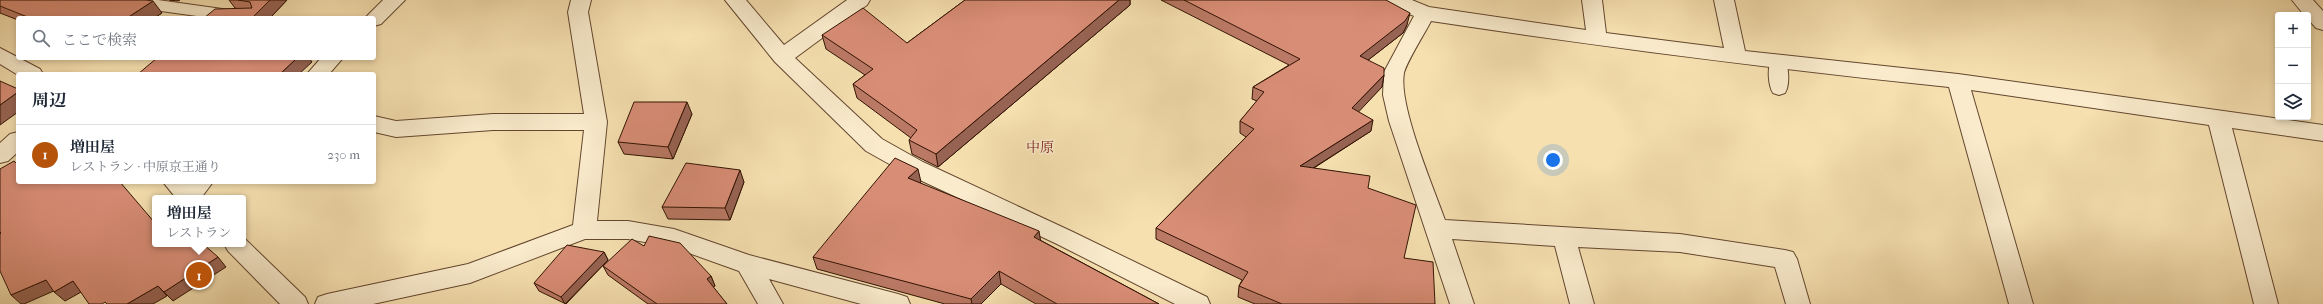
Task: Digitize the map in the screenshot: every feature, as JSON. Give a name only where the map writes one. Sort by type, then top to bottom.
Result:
[{"type":"street","points":[[376,17],[394,0]]},
{"type":"street","points":[[581,0],[578,12],[596,122],[584,230]]},
{"type":"street","points":[[735,0],[782,57],[874,145],[915,168],[1065,238],[1198,304]]},
{"type":"street","points":[[782,57],[860,0]]},
{"type":"street","points":[[1394,0],[1425,14],[1457,9],[1597,38],[1778,62],[1958,81],[2219,120],[2323,133]]},
{"type":"street","points":[[1592,0],[1597,38]]},
{"type":"street","points":[[1724,0],[1736,56]]},
{"type":"street","points":[[2302,0],[2323,23]]},
{"type":"street","points":[[1425,14],[1394,72],[1394,95],[1400,121],[1438,229],[1462,304]]},
{"type":"street","points":[[0,54],[30,72]]},
{"type":"street","points":[[319,72],[331,60]]},
{"type":"street","points":[[1958,81],[2021,304]]},
{"type":"street","points":[[2219,120],[2266,304]]},
{"type":"street","points":[[376,124],[396,129],[493,122],[596,122]]},
{"type":"street","points":[[0,155],[16,142]]},
{"type":"street","points":[[1438,229],[1680,243],[1785,259],[1798,304]]},
{"type":"street","points":[[327,304],[470,273],[584,230],[628,230],[674,238],[747,264],[898,304]]},
{"type":"street","points":[[1564,237],[1582,304]]},
{"type":"street","points":[[239,247],[296,304]]},
{"type":"street","points":[[747,264],[771,304]]},
{"type":"lane","points":[[118,0],[236,16]]},
{"type":"lane","points":[[1778,62],[1779,89]]},
{"type":"building","points":[[0,0],[153,1],[130,16],[25,16],[0,6]]},
{"type":"building","points":[[238,0],[270,0],[254,16],[206,16],[215,9],[252,8],[250,2]]},
{"type":"building","points":[[965,0],[1119,0],[936,154],[909,140],[917,130],[853,84],[873,69],[822,35],[863,8],[907,43]]},
{"type":"building","points":[[1184,0],[1386,0],[1410,13],[1405,21],[1360,56],[1384,68],[1384,75],[1352,108],[1373,120],[1300,166],[1370,176],[1368,188],[1416,205],[1404,258],[1433,262],[1435,304],[1282,304],[1239,286],[1248,272],[1156,228],[1254,129],[1240,121],[1264,92],[1253,87],[1300,59]]},
{"type":"building","points":[[155,60],[295,60],[282,72],[140,72]]},
{"type":"building","points":[[0,81],[16,88],[16,93],[0,105]]},
{"type":"building","points":[[634,102],[687,102],[668,147],[618,142]]},
{"type":"building","points":[[895,158],[918,169],[908,178],[1039,231],[1034,237],[1159,304],[1057,304],[999,271],[971,299],[813,257]]},
{"type":"building","points":[[14,161],[16,163],[16,184],[122,184],[152,219],[152,247],[206,247],[218,257],[164,292],[158,286],[127,304],[107,304],[105,302],[102,304],[89,304],[73,281],[54,292],[46,280],[11,295],[0,271],[0,169]]},
{"type":"building","points":[[686,163],[740,170],[725,208],[662,207]]},
{"type":"building","points":[[649,236],[680,243],[711,276],[707,279],[727,304],[657,304],[603,266],[632,239],[644,246]]},
{"type":"building","points":[[567,245],[604,252],[561,297],[534,283]]},
{"type":"place","name":"増田屋","points":[[199,275]]},
{"type":"district","name":"中原","points":[[1040,147]]}]
